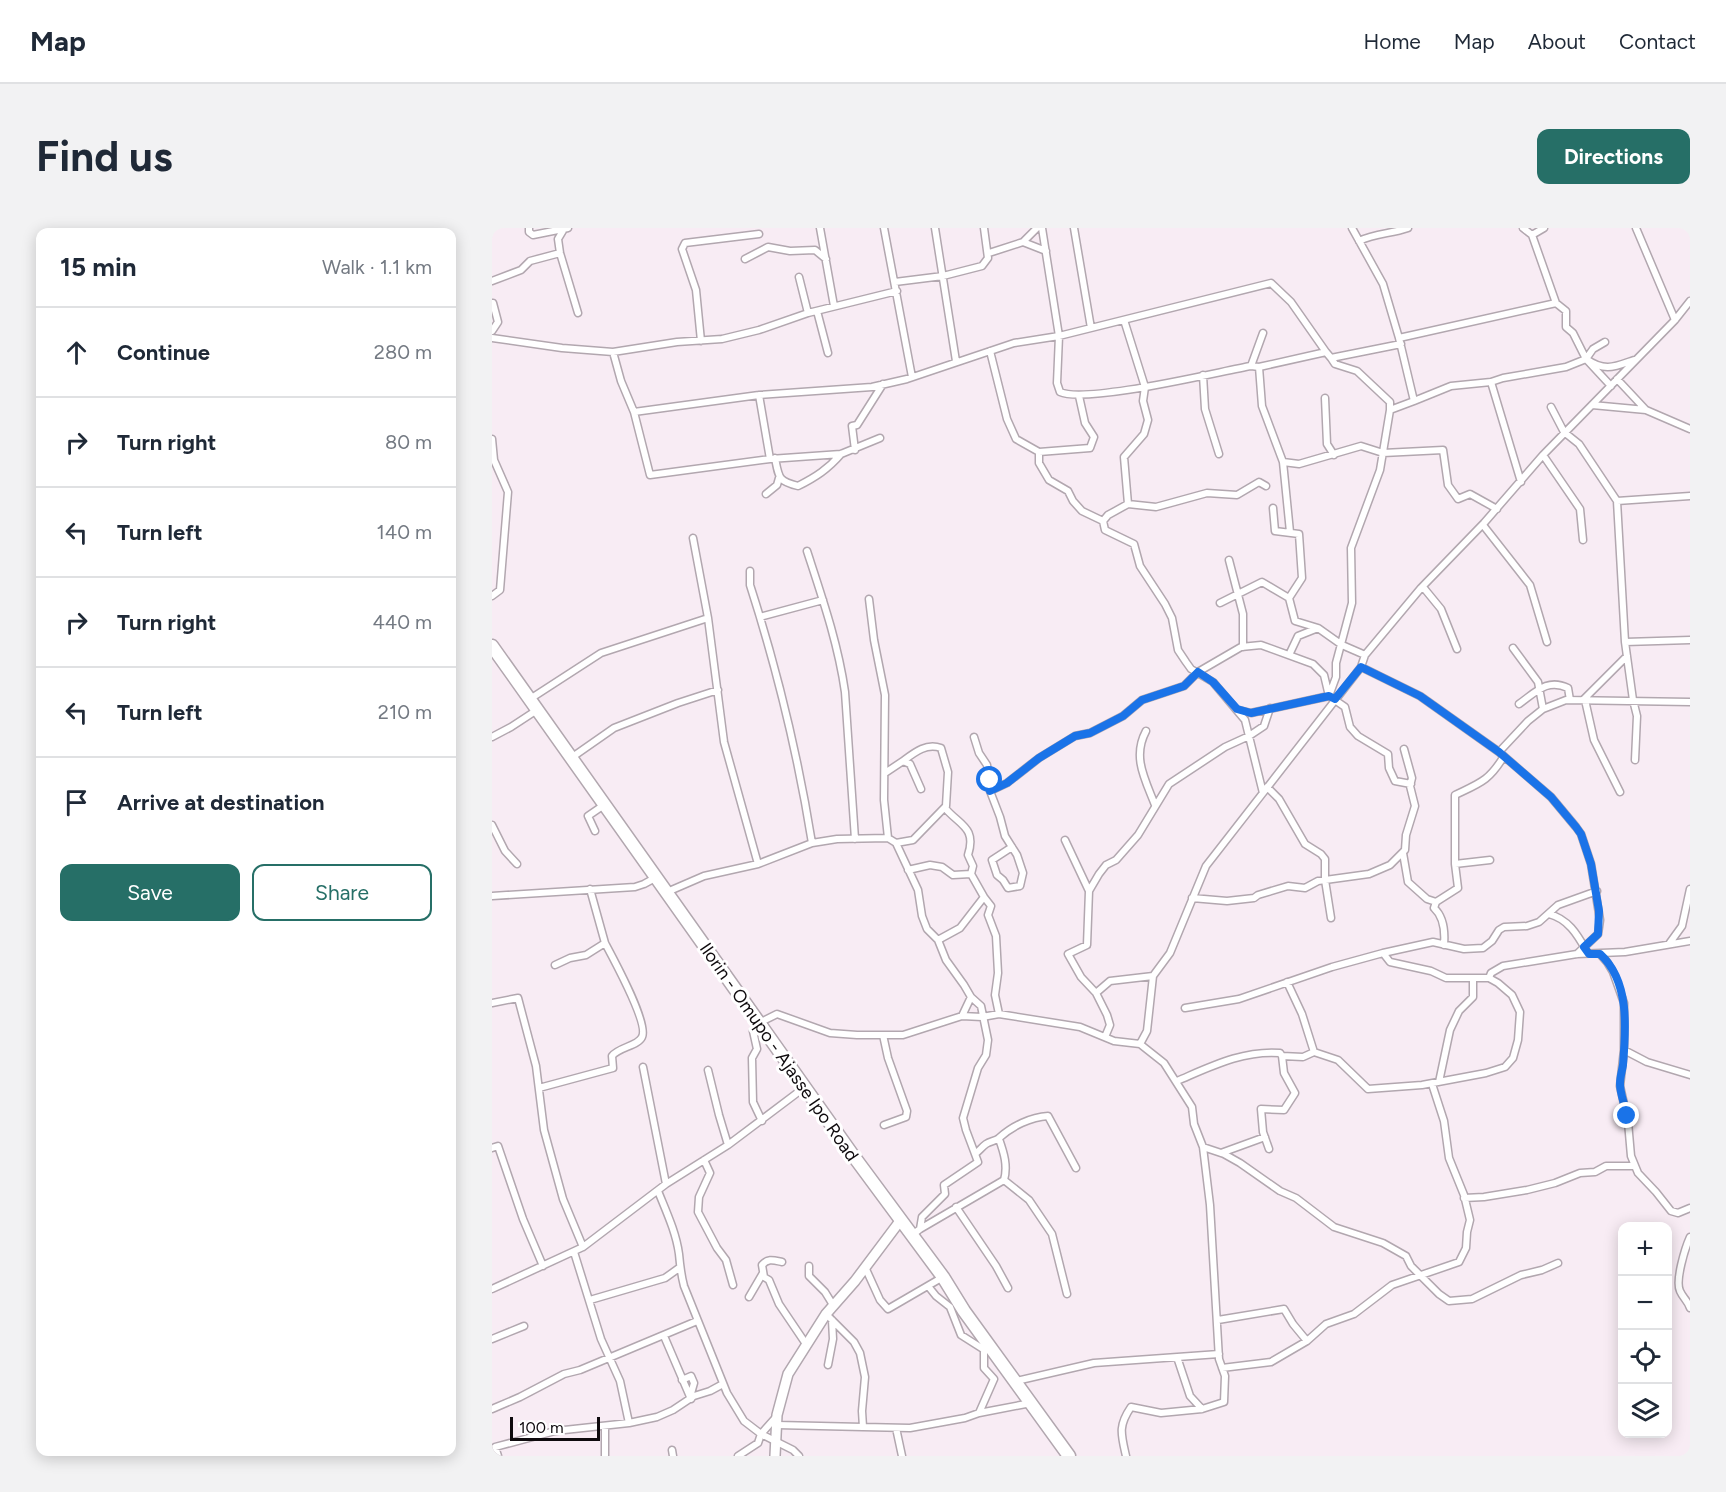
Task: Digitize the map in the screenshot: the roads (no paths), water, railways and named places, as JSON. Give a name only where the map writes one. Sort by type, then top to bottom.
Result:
[{"type":"highway","name":"Ilorin - Omupo - Ajasse Ipo Road","points":[[492,646],[900,1221],[916,1232],[986,1348],[1016,1382],[1070,1456]]},
{"type":"street","points":[[529,228],[529,232],[533,235],[566,229]]},
{"type":"street","points":[[820,228],[834,306]]},
{"type":"street","points":[[885,228],[912,377]]},
{"type":"street","points":[[935,228],[956,361]]},
{"type":"street","points":[[895,282],[943,276],[982,266],[989,253],[984,228]]},
{"type":"street","points":[[989,253],[1023,242],[1037,228]]},
{"type":"street","points":[[1042,228],[1059,336],[1058,389],[1064,394],[1079,396],[1145,387],[1203,375],[1328,355],[1400,341],[1556,303]]},
{"type":"street","points":[[1074,228],[1091,328]]},
{"type":"street","points":[[1352,228],[1383,284],[1400,341],[1414,401]]},
{"type":"street","points":[[1359,241],[1373,234],[1397,232],[1408,228]]},
{"type":"street","points":[[1522,228],[1532,235],[1556,303],[1566,311],[1566,327],[1573,333],[1586,359],[1611,386]]},
{"type":"street","points":[[1532,235],[1544,228]]},
{"type":"street","points":[[1636,228],[1675,320]]},
{"type":"street","points":[[566,229],[558,239],[578,313]]},
{"type":"street","points":[[701,341],[696,290],[683,245],[759,234]]},
{"type":"street","points":[[1023,242],[1046,250]]},
{"type":"street","points":[[745,259],[768,247],[790,251],[815,250],[826,259]]},
{"type":"street","points":[[492,281],[521,270],[531,261],[560,253]]},
{"type":"street","points":[[799,277],[808,313]]},
{"type":"street","points":[[634,412],[759,396],[883,384],[912,377],[1014,343],[1059,336],[1271,283],[1307,323],[1335,364],[1357,371],[1390,402],[1380,470],[1351,548],[1352,603],[1336,663],[1332,698]]},
{"type":"street","points":[[492,338],[562,348],[613,352],[677,342],[722,339],[759,330],[808,313],[897,291]]},
{"type":"street","points":[[1140,1044],[1147,1031],[1153,976],[1170,952],[1206,866],[1332,698],[1361,667],[1365,655],[1423,587],[1483,525],[1564,432],[1675,320],[1690,301]]},
{"type":"street","points":[[492,331],[498,322],[493,303]]},
{"type":"street","points":[[817,311],[828,353]]},
{"type":"street","points":[[1125,320],[1145,387],[1143,401],[1148,425],[1144,434],[1124,458],[1128,504]]},
{"type":"street","points":[[1263,333],[1255,366],[1262,406],[1283,462],[1290,532]]},
{"type":"street","points":[[1390,410],[1451,386],[1491,382],[1566,367],[1586,359],[1593,349],[1605,342]]},
{"type":"street","points":[[990,351],[1007,418],[1016,439],[1039,452],[1090,448],[1094,437],[1085,423],[1079,396]]},
{"type":"street","points":[[613,352],[621,381],[634,412],[650,475],[773,458],[842,454],[855,450],[868,441],[880,438]]},
{"type":"street","points":[[1586,359],[1598,367],[1615,367],[1637,359]]},
{"type":"street","points":[[1203,375],[1205,409],[1219,454]]},
{"type":"street","points":[[1617,379],[1646,410]]},
{"type":"street","points":[[1491,382],[1521,482]]},
{"type":"street","points":[[855,450],[852,426],[857,425],[883,384]]},
{"type":"street","points":[[759,396],[773,458],[779,478],[783,482],[798,486],[817,473],[827,471],[842,454]]},
{"type":"street","points":[[1325,398],[1327,444],[1334,455]]},
{"type":"street","points":[[1592,405],[1646,410],[1690,429]]},
{"type":"street","points":[[1551,407],[1564,432],[1579,444],[1617,501],[1625,642],[1637,716],[1635,760]]},
{"type":"street","points":[[492,439],[494,459],[508,492],[500,590],[492,596]]},
{"type":"street","points":[[1283,462],[1299,464],[1361,446],[1383,453],[1443,450],[1448,484],[1458,499],[1470,494],[1497,509]]},
{"type":"street","points":[[1039,452],[1039,463],[1049,480],[1068,491],[1082,512],[1103,521]]},
{"type":"street","points":[[1543,455],[1580,509],[1582,540]]},
{"type":"street","points":[[766,494],[777,484],[779,478]]},
{"type":"street","points":[[1103,521],[1108,515],[1128,504],[1156,507],[1207,493],[1237,495],[1259,482],[1266,486]]},
{"type":"street","points":[[1617,501],[1690,496]]},
{"type":"street","points":[[1272,508],[1275,531],[1299,534],[1302,578],[1290,598],[1295,621],[1318,628],[1342,645],[1365,655]]},
{"type":"street","points":[[1103,521],[1105,530],[1134,544],[1140,566],[1172,618],[1179,650],[1191,669],[1213,682],[1239,710],[1245,720],[1265,790],[1279,799],[1305,844],[1325,859],[1325,880],[1331,918]]},
{"type":"street","points":[[1483,525],[1530,585],[1547,642]]},
{"type":"street","points":[[693,538],[708,618],[724,742],[758,864]]},
{"type":"street","points":[[807,551],[838,649],[845,692],[855,839]]},
{"type":"street","points":[[1229,560],[1243,614],[1243,647]]},
{"type":"street","points":[[750,571],[750,585],[787,721],[812,843]]},
{"type":"street","points":[[1220,603],[1262,582],[1290,598]]},
{"type":"street","points":[[1423,587],[1441,609],[1457,649]]},
{"type":"street","points":[[869,599],[874,640],[885,695],[885,800],[888,838]]},
{"type":"street","points":[[760,617],[823,600]]},
{"type":"street","points":[[530,699],[601,653],[708,618]]},
{"type":"street","points":[[1289,655],[1298,636],[1318,628]]},
{"type":"street","points":[[1625,642],[1690,640]]},
{"type":"street","points":[[990,791],[1007,783],[1039,758],[1075,736],[1090,733],[1123,716],[1142,700],[1184,686],[1198,672],[1243,647],[1261,645],[1313,664],[1324,675],[1332,698],[1345,707],[1350,727],[1358,736],[1388,754],[1389,768],[1395,782],[1411,784]]},
{"type":"street","points":[[1513,648],[1538,682],[1543,709]]},
{"type":"street","points":[[1584,700],[1627,656]]},
{"type":"street","points":[[1361,667],[1420,696],[1502,754],[1551,797],[1576,827],[1581,834],[1591,864],[1600,920],[1598,934],[1577,954]]},
{"type":"street","points":[[1520,704],[1540,688],[1557,683],[1568,688],[1570,700]]},
{"type":"street","points":[[571,759],[614,728],[718,690]]},
{"type":"street","points":[[1239,710],[1251,713],[1332,698]]},
{"type":"street","points":[[1444,945],[1445,935],[1441,918],[1434,908],[1436,902],[1458,888],[1455,864],[1455,795],[1492,775],[1502,754],[1528,721],[1543,709],[1570,700],[1690,702]]},
{"type":"street","points":[[1584,700],[1594,740],[1620,792]]},
{"type":"street","points":[[1089,891],[1106,865],[1116,860],[1138,836],[1169,784],[1225,747],[1264,726],[1270,708]]},
{"type":"street","points":[[492,737],[537,710]]},
{"type":"street","points":[[1146,730],[1139,746],[1139,757],[1155,805]]},
{"type":"street","points":[[974,737],[979,753],[987,765],[990,791],[1005,836],[1012,847],[1017,855],[1023,873],[1020,886],[1008,888],[997,875],[992,860],[1012,847]]},
{"type":"street","points":[[885,774],[919,749],[935,746],[941,748],[948,772],[948,796],[945,808],[914,840],[896,843]]},
{"type":"street","points":[[1192,898],[1227,901],[1254,898],[1288,886],[1305,888],[1318,881],[1369,874],[1390,865],[1406,850],[1406,835],[1415,807],[1411,784],[1413,778],[1404,749]]},
{"type":"street","points":[[903,761],[910,764],[921,789]]},
{"type":"street","points":[[595,831],[588,816],[604,805]]},
{"type":"street","points":[[945,808],[952,817],[960,819],[968,832],[972,842],[968,855],[973,866],[971,874],[991,906],[987,915],[996,936],[998,973],[995,995],[999,1014]]},
{"type":"street","points":[[492,825],[505,851],[517,864]]},
{"type":"street","points":[[667,892],[704,876],[758,864],[812,843],[888,838],[896,843],[918,890],[923,922],[938,940],[946,960],[970,997],[981,1006],[988,1040],[986,1055],[978,1068],[963,1118],[978,1162],[944,1185],[945,1194],[922,1217],[916,1232]]},
{"type":"street","points":[[1065,840],[1089,891],[1087,945],[1068,954],[1081,977],[1096,993],[1110,1025],[1105,1037]]},
{"type":"street","points":[[1403,852],[1408,882],[1427,899],[1436,902]]},
{"type":"street","points":[[1455,864],[1490,860]]},
{"type":"street","points":[[908,870],[930,865],[942,867],[952,875],[971,874]]},
{"type":"street","points":[[492,896],[635,887],[655,878]]},
{"type":"street","points":[[539,1088],[613,1068],[612,1056],[615,1052],[638,1042],[643,1036],[644,1030],[639,1015],[605,943],[590,889]]},
{"type":"street","points":[[1669,944],[1682,926],[1690,889]]},
{"type":"street","points":[[1185,1008],[1239,999],[1332,967],[1433,942],[1464,949],[1483,948],[1492,942],[1499,930],[1504,927],[1527,926],[1539,922],[1566,901],[1597,891]]},
{"type":"street","points":[[938,940],[960,928],[984,897]]},
{"type":"street","points":[[1550,914],[1564,919],[1589,954]]},
{"type":"street","points":[[1489,978],[1491,973],[1503,966],[1577,954],[1625,952],[1690,941]]},
{"type":"street","points":[[555,965],[570,958],[586,955],[605,943]]},
{"type":"street","points":[[1177,1081],[1243,1055],[1269,1052],[1280,1053],[1282,1056],[1303,1057],[1314,1052],[1338,1060],[1368,1089],[1435,1083],[1498,1071],[1505,1067],[1512,1058],[1518,1040],[1520,1012],[1512,995],[1489,978],[1446,978],[1431,971],[1390,962],[1383,953]]},
{"type":"street","points":[[1600,954],[1607,962],[1621,992],[1624,1012],[1624,1050],[1620,1086],[1634,1166],[1671,1211],[1678,1213],[1690,1208]]},
{"type":"street","points":[[1096,993],[1110,981],[1153,976]]},
{"type":"street","points":[[1222,1368],[1270,1362],[1307,1341],[1326,1324],[1354,1314],[1392,1285],[1459,1262],[1466,1248],[1470,1220],[1449,1158],[1444,1121],[1435,1083],[1450,1030],[1459,1011],[1473,997],[1473,978]]},
{"type":"street","points":[[1287,982],[1305,1021],[1314,1052]]},
{"type":"street","points":[[962,1016],[970,997]]},
{"type":"street","points":[[492,1003],[518,998],[536,1066],[544,1130],[563,1199],[583,1247]]},
{"type":"street","points":[[762,1121],[753,1102],[752,1058],[757,1049],[753,1031],[759,1023],[777,1014],[830,1033],[883,1035],[903,1035],[962,1016],[982,1017],[999,1014],[1080,1027],[1114,1041],[1140,1044],[1164,1063],[1192,1107],[1194,1125],[1203,1147],[1210,1205],[1219,1354],[1225,1376],[1224,1402],[1202,1408],[1161,1413],[1131,1407],[1120,1429],[1126,1456]]},
{"type":"street","points":[[883,1035],[888,1058],[908,1111],[906,1117],[884,1125]]},
{"type":"street","points":[[1624,1050],[1658,1067],[1690,1075]]},
{"type":"street","points":[[1269,1149],[1261,1109],[1284,1110],[1295,1093],[1284,1073],[1282,1056]]},
{"type":"street","points":[[643,1067],[666,1184]]},
{"type":"street","points":[[708,1070],[718,1115],[728,1145]]},
{"type":"street","points":[[492,1289],[583,1247],[666,1184],[728,1145],[806,1087]]},
{"type":"street","points":[[975,1154],[986,1144],[999,1139],[1001,1134],[1037,1117],[1048,1116],[1076,1168]]},
{"type":"street","points":[[1221,1153],[1265,1137]]},
{"type":"street","points":[[999,1139],[1005,1155],[1004,1180]]},
{"type":"street","points":[[492,1148],[498,1146],[519,1209],[543,1266]]},
{"type":"street","points":[[1203,1147],[1221,1153],[1248,1168],[1280,1191],[1296,1198],[1334,1227],[1383,1243],[1406,1256],[1411,1266],[1449,1301],[1472,1299],[1521,1275],[1558,1263]]},
{"type":"street","points":[[704,1160],[710,1173],[699,1197],[698,1212],[726,1260],[733,1286]]},
{"type":"street","points":[[1464,1198],[1527,1190],[1580,1173],[1595,1172],[1606,1166],[1634,1166]]},
{"type":"street","points":[[916,1232],[1004,1180]]},
{"type":"street","points":[[1004,1180],[1029,1200],[1052,1234],[1068,1294]]},
{"type":"street","points":[[658,1191],[670,1220],[679,1254],[679,1268],[697,1321],[723,1384],[744,1421],[761,1434],[793,1450],[799,1456]]},
{"type":"street","points":[[956,1208],[996,1266],[1008,1288]]},
{"type":"street","points":[[775,1456],[777,1420],[788,1374],[806,1344],[829,1316],[833,1305],[900,1221]]},
{"type":"street","points":[[1690,1238],[1678,1276],[1678,1290],[1689,1303],[1690,1308]]},
{"type":"street","points":[[574,1252],[601,1339],[620,1382],[629,1423]]},
{"type":"street","points":[[782,1262],[773,1259],[766,1261],[762,1265],[763,1273],[769,1280],[779,1304],[806,1344]]},
{"type":"street","points":[[809,1266],[809,1276],[825,1292],[833,1305]]},
{"type":"street","points":[[865,1267],[880,1300],[888,1309],[943,1277]]},
{"type":"street","points":[[590,1300],[665,1278],[679,1268]]},
{"type":"street","points":[[749,1297],[763,1273]]},
{"type":"street","points":[[928,1286],[950,1307],[961,1335],[986,1348],[984,1368],[994,1379],[979,1413]]},
{"type":"street","points":[[1218,1320],[1284,1309],[1307,1341]]},
{"type":"street","points":[[828,1365],[833,1339],[829,1316]]},
{"type":"street","points":[[829,1316],[854,1342],[860,1353],[865,1377],[863,1427]]},
{"type":"street","points":[[492,1409],[564,1374],[580,1370],[697,1321]]},
{"type":"street","points":[[492,1339],[524,1326]]},
{"type":"street","points":[[664,1336],[690,1398]]},
{"type":"street","points":[[1016,1382],[1094,1362],[1219,1354]]},
{"type":"street","points":[[1178,1357],[1190,1396],[1202,1408]]},
{"type":"street","points":[[498,1456],[494,1447],[555,1431],[629,1423],[657,1417],[673,1410],[690,1398],[723,1384]]},
{"type":"street","points":[[738,1456],[758,1443],[761,1434],[777,1420],[818,1425],[910,1428],[1031,1403]]},
{"type":"street","points":[[605,1426],[605,1456]]},
{"type":"street","points":[[896,1428],[902,1456]]}]
